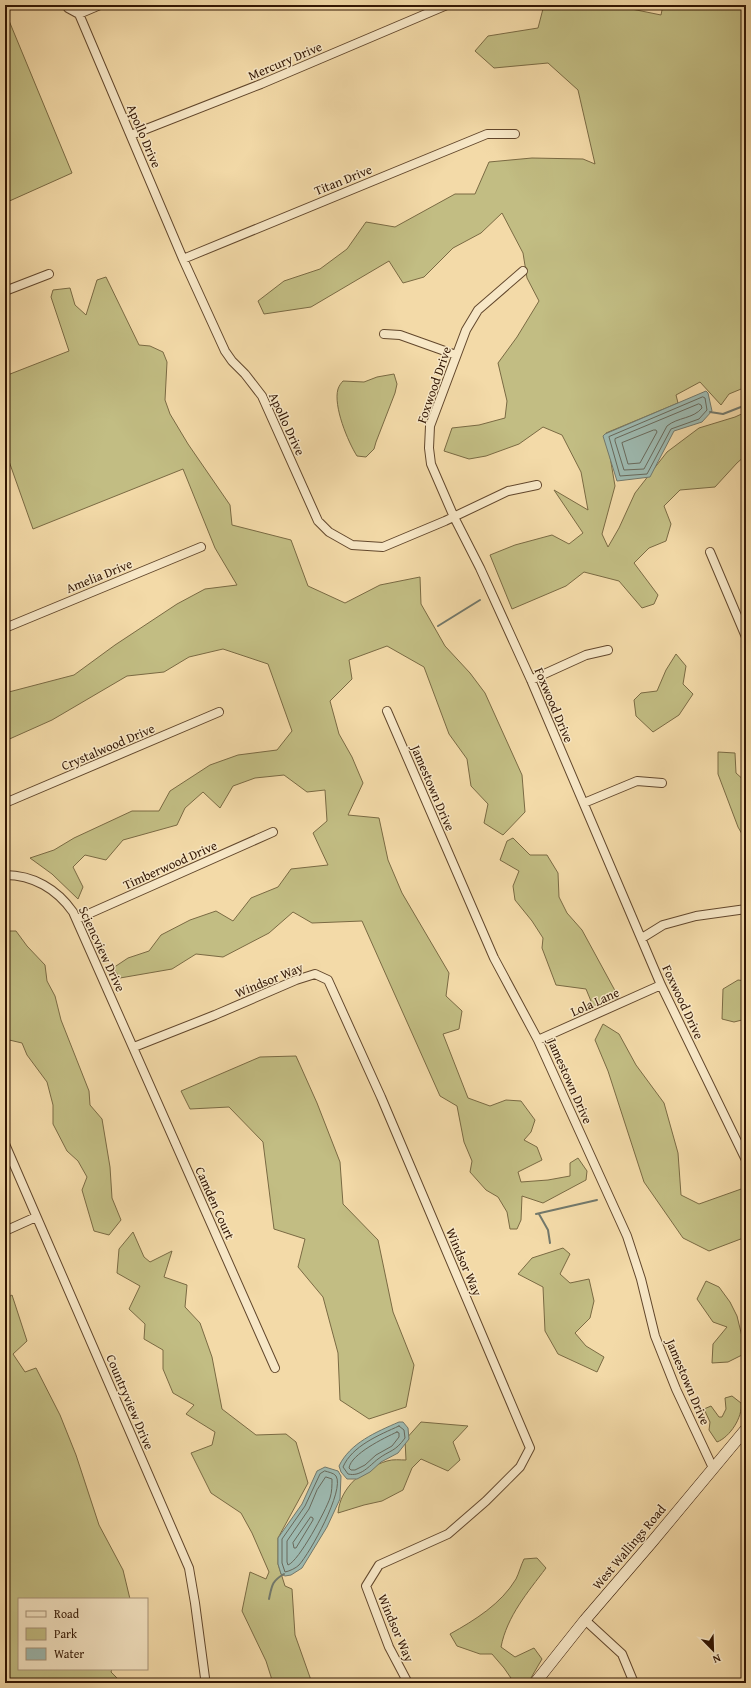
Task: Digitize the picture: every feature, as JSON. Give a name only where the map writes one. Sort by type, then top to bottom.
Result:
[{"type":"street","points":[[66,5],[68,8],[80,14],[100,5]]},
{"type":"street","name":"Mercury Drive","points":[[131,135],[261,84],[447,5]]},
{"type":"street","name":"Apollo Drive","points":[[80,14],[183,258],[225,351],[262,396],[318,521],[329,532],[352,545],[383,547],[454,517],[508,491],[537,485]]},
{"type":"street","name":"Titan Drive","points":[[183,258],[487,134],[515,134]]},
{"type":"street","name":"Foxwood Drive","points":[[523,271],[478,310],[466,330],[430,426],[429,448],[431,464],[454,517],[480,568],[531,680],[661,985],[746,1160]]},
{"type":"street","points":[[5,291],[49,274]]},
{"type":"street","points":[[384,334],[400,335],[456,355]]},
{"type":"street","name":"Amelia Drive","points":[[5,628],[201,547]]},
{"type":"street","points":[[710,552],[746,636]]},
{"type":"street","points":[[531,680],[586,655],[608,650]]},
{"type":"street","name":"Jamestown Drive","points":[[387,711],[494,958],[538,1040],[627,1236],[641,1279],[655,1336],[676,1389],[713,1468]]},
{"type":"street","name":"Crystalwood Drive","points":[[5,803],[219,712]]},
{"type":"street","points":[[584,803],[637,781],[662,783]]},
{"type":"street","name":"Timberwood Drive","points":[[77,919],[273,832]]},
{"type":"street","name":"Sciencview Drive","points":[[5,875],[15,875],[37,880],[62,898],[73,912],[134,1047]]},
{"type":"street","points":[[642,938],[663,925],[690,918],[746,909]]},
{"type":"street","name":"Windsor Way","points":[[134,1047],[215,1015],[296,980],[315,974],[328,980],[384,1104],[530,1448],[520,1467],[486,1501],[448,1534],[379,1565],[366,1586],[389,1648],[408,1683]]},
{"type":"street","name":"Lola Lane","points":[[538,1040],[661,985]]},
{"type":"street","name":"Camden Court","points":[[134,1047],[275,1368]]},
{"type":"street","name":"Countryview Drive","points":[[5,1144],[189,1568],[205,1678]]},
{"type":"street","points":[[5,1230],[36,1217]]},
{"type":"street","name":"West Wallings Road","points":[[535,1683],[585,1620],[746,1429]]},
{"type":"street","points":[[585,1620],[622,1654],[634,1683]]},
{"type":"green space","points":[[544,5],[612,5],[661,15],[663,5],[746,5],[746,387],[729,394],[721,405],[700,382],[676,395],[678,403],[606,433],[615,486],[602,534],[608,547],[619,528],[635,493],[667,452],[699,428],[746,412],[746,455],[715,487],[680,490],[664,506],[671,524],[666,541],[649,548],[634,563],[658,595],[654,604],[642,608],[619,581],[584,572],[566,586],[512,609],[490,555],[515,545],[552,535],[569,544],[583,533],[554,490],[588,510],[581,472],[562,435],[543,427],[519,444],[486,456],[469,459],[444,451],[452,428],[479,425],[505,418],[507,401],[498,363],[517,337],[539,301],[527,278],[523,253],[502,213],[481,233],[453,248],[424,277],[403,283],[389,261],[311,307],[264,314],[258,301],[284,281],[320,269],[347,249],[366,222],[395,227],[455,194],[475,194],[489,162],[532,158],[583,159],[595,164],[578,90],[548,63],[494,68],[475,51],[488,36],[538,28]]},
{"type":"green space","points":[[5,11],[72,173],[5,203]]},
{"type":"green space","points":[[106,277],[139,345],[150,346],[163,352],[167,362],[165,400],[170,414],[188,444],[230,505],[232,525],[291,540],[308,586],[345,603],[380,585],[420,577],[421,604],[445,646],[470,673],[485,693],[522,775],[525,812],[503,835],[484,823],[488,804],[471,786],[467,759],[449,734],[424,667],[387,646],[349,660],[352,679],[330,701],[339,734],[352,757],[363,783],[348,815],[379,818],[388,860],[402,893],[449,973],[446,996],[462,1011],[459,1029],[443,1034],[468,1098],[490,1106],[506,1100],[521,1101],[535,1120],[531,1132],[524,1140],[537,1147],[542,1160],[518,1172],[521,1182],[548,1180],[570,1176],[570,1163],[578,1158],[587,1171],[586,1180],[543,1203],[522,1196],[521,1220],[517,1229],[510,1229],[507,1212],[498,1197],[486,1190],[470,1172],[472,1161],[464,1142],[457,1106],[440,1096],[362,921],[312,923],[293,912],[269,933],[223,957],[196,954],[172,969],[120,978],[113,968],[128,958],[149,951],[161,935],[190,920],[216,911],[233,921],[251,898],[278,887],[291,869],[328,865],[313,833],[327,821],[325,790],[307,792],[284,775],[255,778],[233,786],[220,808],[203,792],[185,808],[177,825],[123,840],[106,860],[85,855],[73,867],[83,887],[78,899],[52,874],[30,858],[54,850],[74,838],[132,811],[159,811],[170,791],[210,765],[238,755],[277,750],[292,731],[268,664],[223,649],[189,657],[164,672],[127,676],[52,720],[5,741],[5,693],[74,675],[115,645],[177,604],[205,589],[237,585],[215,548],[183,469],[33,529],[5,450],[5,376],[69,351],[51,297],[53,290],[70,288],[75,305],[86,315],[97,280]]},
{"type":"green space","points":[[394,374],[397,384],[395,393],[374,449],[366,457],[357,456],[339,414],[337,396],[338,388],[343,381],[364,382],[377,377]]},
{"type":"green space","points":[[676,654],[686,666],[683,684],[693,694],[679,715],[653,732],[636,716],[634,700],[641,693],[657,691],[666,670]]},
{"type":"green space","points":[[718,752],[735,753],[736,773],[746,782],[746,841],[738,827],[718,774]]},
{"type":"green space","points":[[513,838],[530,855],[547,855],[558,873],[559,897],[567,913],[582,930],[619,998],[593,1006],[586,989],[556,985],[542,948],[543,938],[532,921],[515,900],[513,886],[519,871],[500,860],[507,841]]},
{"type":"green space","points":[[5,931],[16,931],[27,946],[45,965],[47,981],[55,996],[61,1020],[89,1091],[90,1105],[102,1119],[110,1167],[112,1198],[121,1220],[109,1235],[94,1231],[82,1190],[87,1177],[78,1161],[67,1151],[53,1124],[53,1105],[47,1082],[27,1055],[22,1043],[5,1039]]},
{"type":"green space","points":[[738,980],[746,981],[746,1019],[734,1022],[722,1019],[723,989]]},
{"type":"green space","points":[[603,1024],[619,1034],[636,1065],[664,1103],[678,1153],[681,1195],[699,1204],[744,1188],[746,1194],[746,1237],[709,1251],[683,1238],[644,1182],[608,1071],[595,1040]]},
{"type":"green space","points":[[296,1056],[317,1103],[340,1162],[343,1204],[378,1240],[393,1312],[414,1365],[406,1407],[369,1419],[340,1400],[338,1353],[323,1297],[298,1267],[305,1239],[274,1229],[263,1142],[229,1107],[190,1109],[181,1091],[260,1057]]},
{"type":"green space","points":[[133,1232],[144,1257],[150,1262],[172,1251],[164,1277],[187,1285],[185,1307],[200,1323],[212,1357],[222,1409],[256,1435],[286,1434],[296,1442],[308,1483],[278,1538],[278,1564],[285,1586],[292,1589],[295,1635],[312,1683],[273,1683],[266,1661],[242,1611],[250,1572],[266,1579],[269,1572],[252,1533],[241,1513],[211,1493],[191,1453],[212,1445],[215,1432],[186,1414],[194,1405],[173,1393],[163,1369],[163,1350],[144,1339],[145,1324],[129,1309],[140,1286],[117,1273],[119,1249]]},
{"type":"green space","points":[[563,1248],[570,1254],[560,1274],[570,1283],[589,1279],[594,1301],[590,1318],[575,1333],[586,1346],[604,1357],[597,1372],[558,1354],[545,1331],[543,1287],[518,1274],[532,1258]]},
{"type":"green space","points":[[706,1281],[719,1287],[730,1302],[737,1316],[746,1353],[728,1362],[712,1363],[713,1344],[727,1327],[713,1322],[697,1299]]},
{"type":"green space","points":[[12,1295],[27,1341],[13,1354],[25,1372],[36,1368],[60,1415],[76,1455],[99,1525],[123,1570],[130,1598],[18,1598],[18,1670],[112,1670],[111,1672],[122,1683],[5,1683],[5,1299]]},
{"type":"green space","points":[[732,1396],[741,1403],[740,1414],[735,1426],[727,1436],[717,1442],[709,1430],[710,1422],[704,1409],[711,1406],[719,1417],[722,1417],[726,1409],[725,1398]]},
{"type":"green space","points":[[421,1422],[468,1426],[453,1442],[460,1460],[448,1471],[421,1459],[412,1468],[403,1490],[382,1501],[338,1513],[343,1495],[348,1487],[362,1474],[370,1468],[387,1461],[406,1460],[405,1440]]},
{"type":"green space","points":[[537,1558],[546,1568],[525,1595],[513,1615],[501,1647],[515,1657],[534,1648],[542,1659],[528,1683],[513,1681],[492,1654],[480,1654],[457,1646],[450,1634],[487,1611],[503,1596],[516,1579],[524,1559]]},
{"type":"water","points":[[706,391],[708,393],[712,411],[702,422],[674,431],[650,477],[617,481],[603,436]]},
{"type":"water","points":[[399,1422],[403,1422],[408,1428],[409,1439],[398,1453],[381,1462],[370,1472],[357,1479],[347,1479],[341,1472],[339,1466],[350,1451],[364,1439]]},
{"type":"water","points":[[325,1467],[338,1471],[341,1476],[340,1499],[327,1527],[302,1568],[291,1575],[285,1576],[281,1574],[278,1564],[278,1538],[302,1504],[317,1471]]},
{"type":"waterway","points":[[710,412],[723,414],[746,405]]},
{"type":"waterway","points":[[438,626],[480,600]]},
{"type":"waterway","points":[[536,1214],[597,1200]]},
{"type":"waterway","points":[[539,1214],[548,1230],[550,1243]]},
{"type":"waterway","points":[[269,1599],[273,1584],[284,1574]]}]
